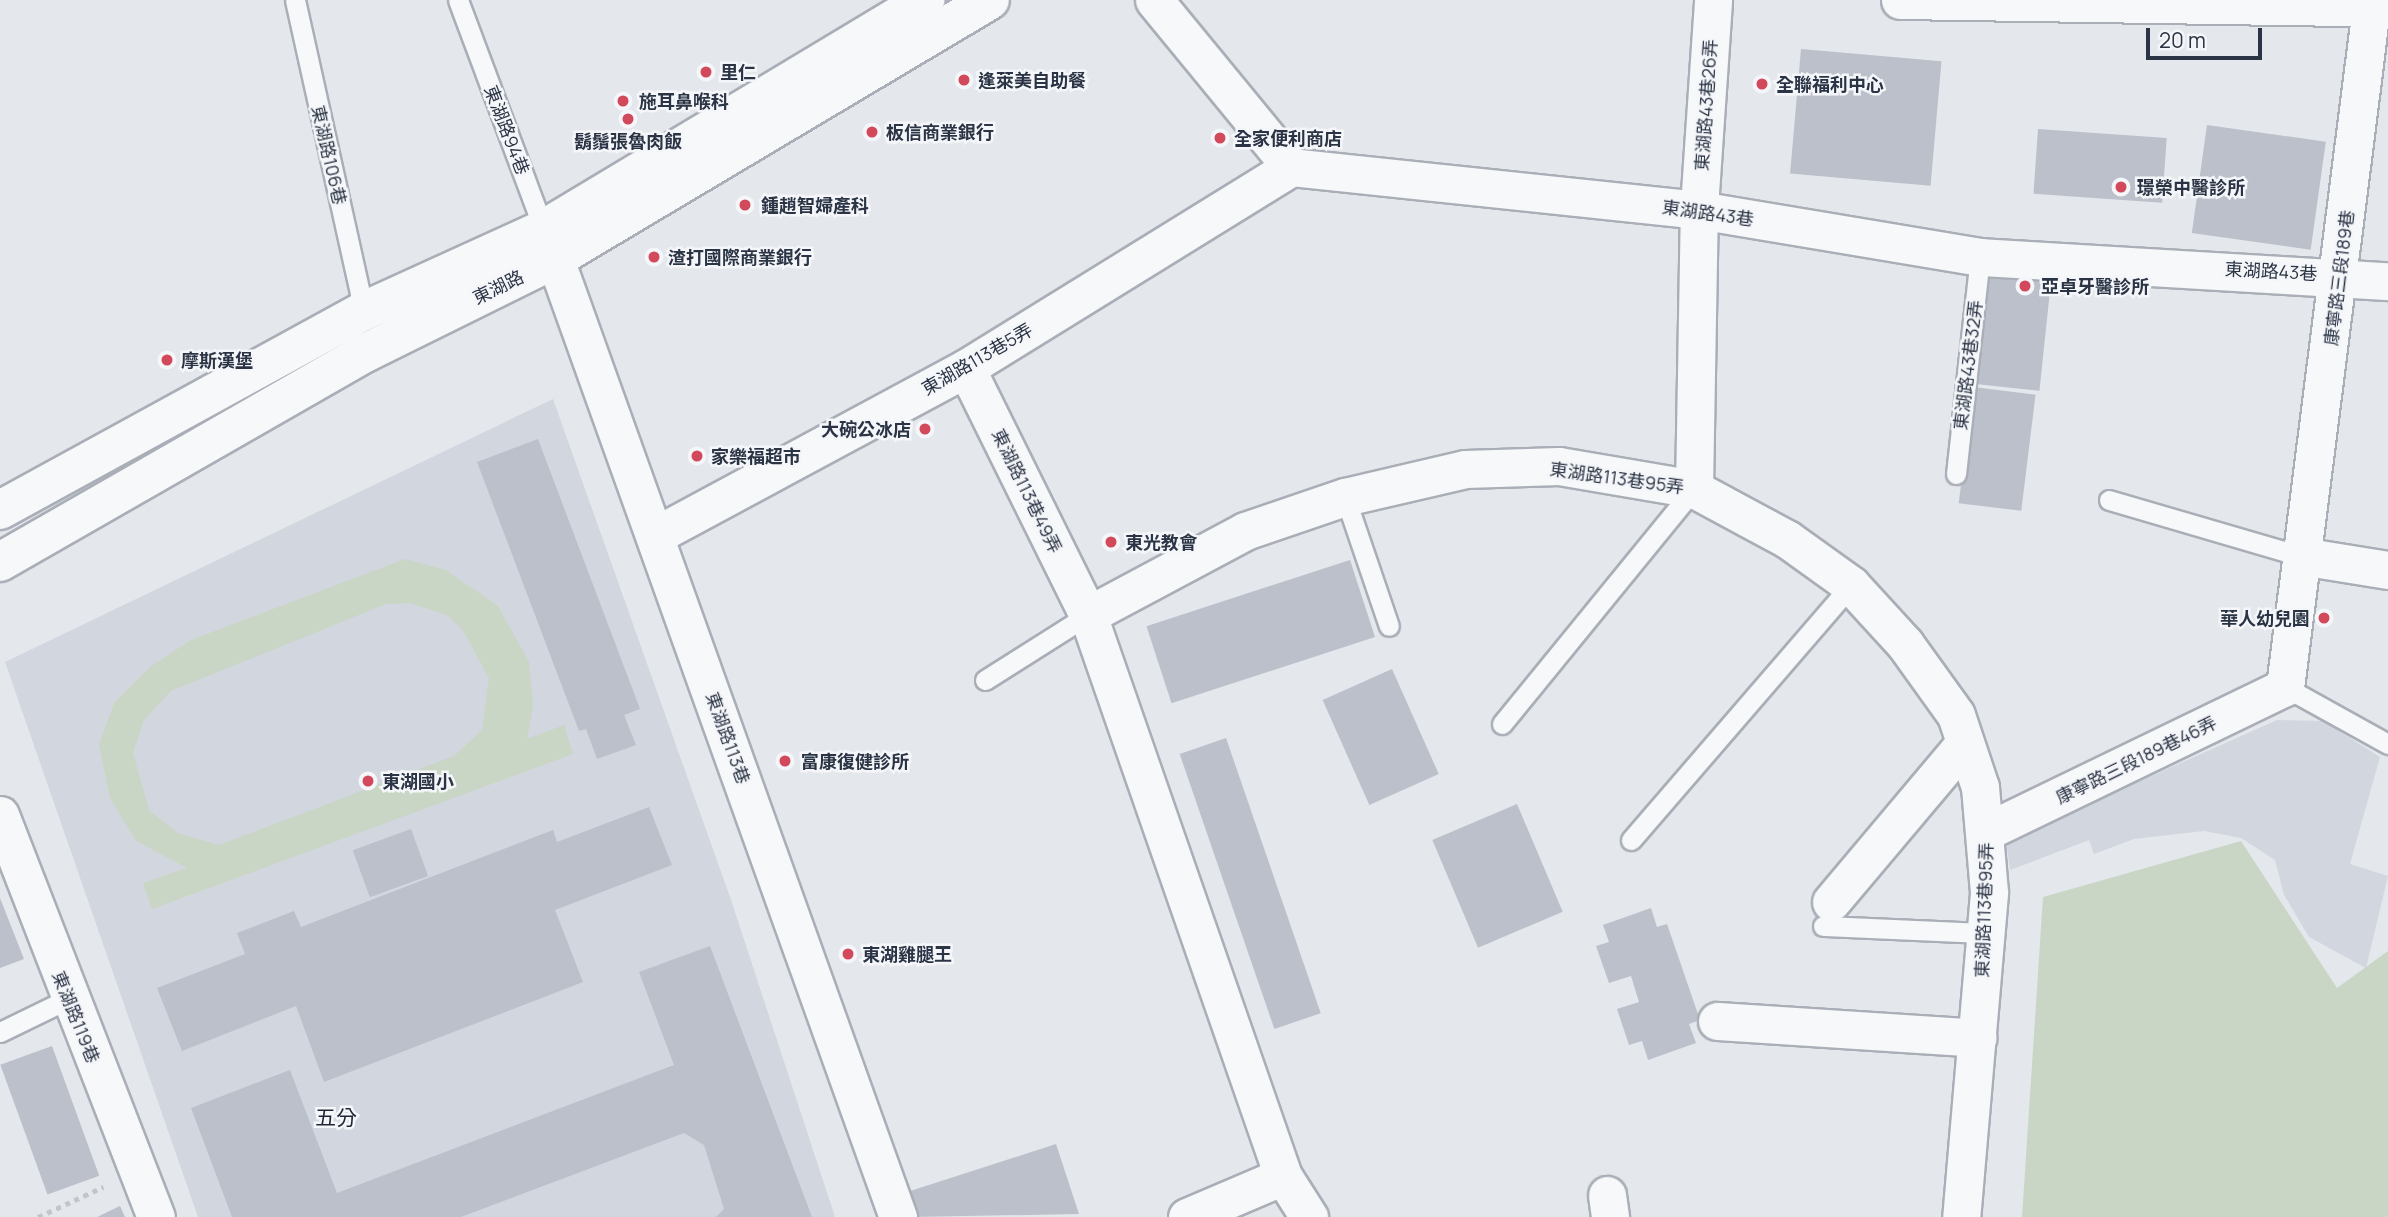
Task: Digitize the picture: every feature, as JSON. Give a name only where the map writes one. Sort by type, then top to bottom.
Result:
[{"type":"street","name":"東湖路","points":[[0,510],[364,311],[550,244],[925,0]]},
{"type":"street","name":"東湖路","points":[[0,562],[550,244],[990,0]]},
{"type":"street","points":[[1154,0],[1288,162]]},
{"type":"street","name":"東湖路43巷26弄","points":[[1694,489],[1699,210],[1713,0]]},
{"type":"street","points":[[1899,0],[2377,5]]},
{"type":"street","name":"康寧路三段189巷","points":[[2285,687],[2377,5]]},
{"type":"street","name":"東湖路43巷","points":[[1288,162],[1699,210],[1980,257],[2339,275],[2388,281]]},
{"type":"street","name":"東湖路113巷5弄","points":[[656,535],[966,368],[1288,162]]},
{"type":"street","name":"東湖路113巷","points":[[550,244],[898,1217]]},
{"type":"street","name":"東湖路113巷49弄","points":[[966,368],[1088,615],[1283,1176],[1309,1217]]},
{"type":"street","name":"東湖路113巷95弄","points":[[1088,615],[1245,531],[1345,497],[1465,469],[1559,467],[1694,489],[1787,539],[1852,585],[1956,715],[1963,745],[1980,787],[1987,831],[1986,933],[1961,1217]]},
{"type":"street","points":[[2301,556],[2388,570]]},
{"type":"street","name":"康寧路三段189巷46弄","points":[[1987,831],[2285,687]]},
{"type":"street","points":[[1827,914],[1963,745]]},
{"type":"street","name":"東湖路119巷","points":[[3,829],[156,1217]]},
{"type":"street","points":[[1717,1021],[1977,1038]]},
{"type":"street","points":[[1187,1217],[1283,1176]]},
{"type":"lane","name":"東湖路106巷","points":[[295,0],[364,311]]},
{"type":"lane","name":"東湖路94巷","points":[[458,0],[550,244]]},
{"type":"lane","name":"東湖路43巷32弄","points":[[1955,474],[1980,257]]},
{"type":"lane","points":[[1502,724],[1694,489]]},
{"type":"lane","points":[[1345,497],[1389,626]]},
{"type":"lane","points":[[2109,500],[2301,556]]},
{"type":"lane","points":[[1631,840],[1852,585]]},
{"type":"lane","points":[[985,680],[1088,615]]},
{"type":"lane","points":[[2285,687],[2388,744]]},
{"type":"lane","points":[[1827,914],[1986,933]]},
{"type":"lane","points":[[0,1032],[68,999]]},
{"type":"path","points":[[38,1217],[139,1170]]},
{"type":"shaded area","name":"東湖國小","points":[[553,399],[731,900],[835,1217],[198,1217],[5,662]]},
{"type":"shaded area","points":[[2277,720],[2323,721],[2380,757],[2350,864],[2388,876],[2366,968],[2309,937],[2284,895],[2275,860],[2241,838],[2204,831],[2134,839],[2094,854],[2089,840],[2010,870],[2006,841]]},
{"type":"green space","points":[[405,559],[446,570],[498,606],[529,662],[533,706],[527,739],[564,725],[573,754],[152,909],[143,883],[187,868],[136,841],[110,798],[99,745],[114,703],[150,667],[191,640]],"holes":[[[410,603],[447,615],[462,629],[489,678],[482,730],[454,756],[219,845],[178,833],[149,810],[133,753],[144,720],[171,691],[386,604]]]},
{"type":"green space","points":[[2241,841],[2337,988],[2388,951],[2388,1217],[2022,1217],[2043,897]]},
{"type":"building","points":[[1801,49],[1941,61],[1931,186],[1790,174]]},
{"type":"building","points":[[2207,125],[2326,142],[2311,250],[2192,233]]},
{"type":"building","points":[[2038,129],[2167,138],[2162,203],[2033,194]]},
{"type":"building","points":[[1990,268],[2052,274],[2039,391],[1978,384]]},
{"type":"building","points":[[1973,387],[2036,395],[2021,511],[1959,503]]},
{"type":"building","points":[[538,439],[640,709],[624,715],[636,745],[597,759],[586,729],[579,731],[477,462]]},
{"type":"building","points":[[1350,560],[1375,637],[1172,703],[1146,626]]},
{"type":"building","points":[[1392,669],[1439,774],[1369,805],[1323,700]]},
{"type":"building","points":[[1226,738],[1321,1013],[1274,1029],[1180,754]]},
{"type":"building","points":[[1517,804],[1563,912],[1478,948],[1432,840]]},
{"type":"building","points":[[649,807],[672,865],[555,910],[583,982],[324,1082],[296,1006],[182,1051],[157,988],[245,954],[237,933],[294,911],[301,927],[553,830],[557,842]]},
{"type":"building","points":[[411,829],[428,876],[370,897],[353,850]]},
{"type":"building","points":[[0,898],[24,959],[0,968]]},
{"type":"building","points":[[1651,908],[1657,927],[1667,924],[1700,1020],[1689,1024],[1696,1043],[1648,1060],[1642,1041],[1629,1045],[1617,1009],[1639,1002],[1631,976],[1609,983],[1596,946],[1609,942],[1603,925]]},
{"type":"building","points":[[710,946],[812,1217],[716,1217],[724,1209],[704,1145],[684,1133],[461,1217],[232,1217],[191,1108],[290,1070],[337,1193],[674,1065],[639,972]]},
{"type":"building","points":[[52,1046],[99,1176],[48,1194],[0,1065]]},
{"type":"building","points":[[1056,1144],[1079,1214],[911,1217],[904,1193]]},
{"type":"building","points":[[120,1206],[125,1217],[97,1217]]},
{"type":"place","name":"里仁","points":[[706,72]]},
{"type":"place","name":"逢萊美自助餐","points":[[964,80]]},
{"type":"place","name":"全聯福利中心","points":[[1762,84]]},
{"type":"place","name":"施耳鼻喉科","points":[[623,101]]},
{"type":"place","name":"鬍鬚張魯肉飯","points":[[628,119]]},
{"type":"place","name":"板信商業銀行","points":[[872,132]]},
{"type":"place","name":"全家便利商店","points":[[1220,138]]},
{"type":"place","name":"璟榮中醫診所","points":[[2121,187]]},
{"type":"place","name":"鍾趙智婦產科","points":[[745,205]]},
{"type":"place","name":"渣打國際商業銀行","points":[[654,257]]},
{"type":"place","name":"亞卓牙醫診所","points":[[2025,286]]},
{"type":"place","name":"摩斯漢堡","points":[[167,360]]},
{"type":"place","name":"大碗公冰店","points":[[925,429]]},
{"type":"place","name":"家樂福超市","points":[[697,456]]},
{"type":"place","name":"東光教會","points":[[1111,542]]},
{"type":"place","name":"華人幼兒園","points":[[2324,618]]},
{"type":"place","name":"富康復健診所","points":[[785,761]]},
{"type":"place","name":"東湖國小","points":[[368,781]]},
{"type":"place","name":"東湖雞腿王","points":[[848,954]]},
{"type":"district","name":"五分","points":[[336,1117]]}]
